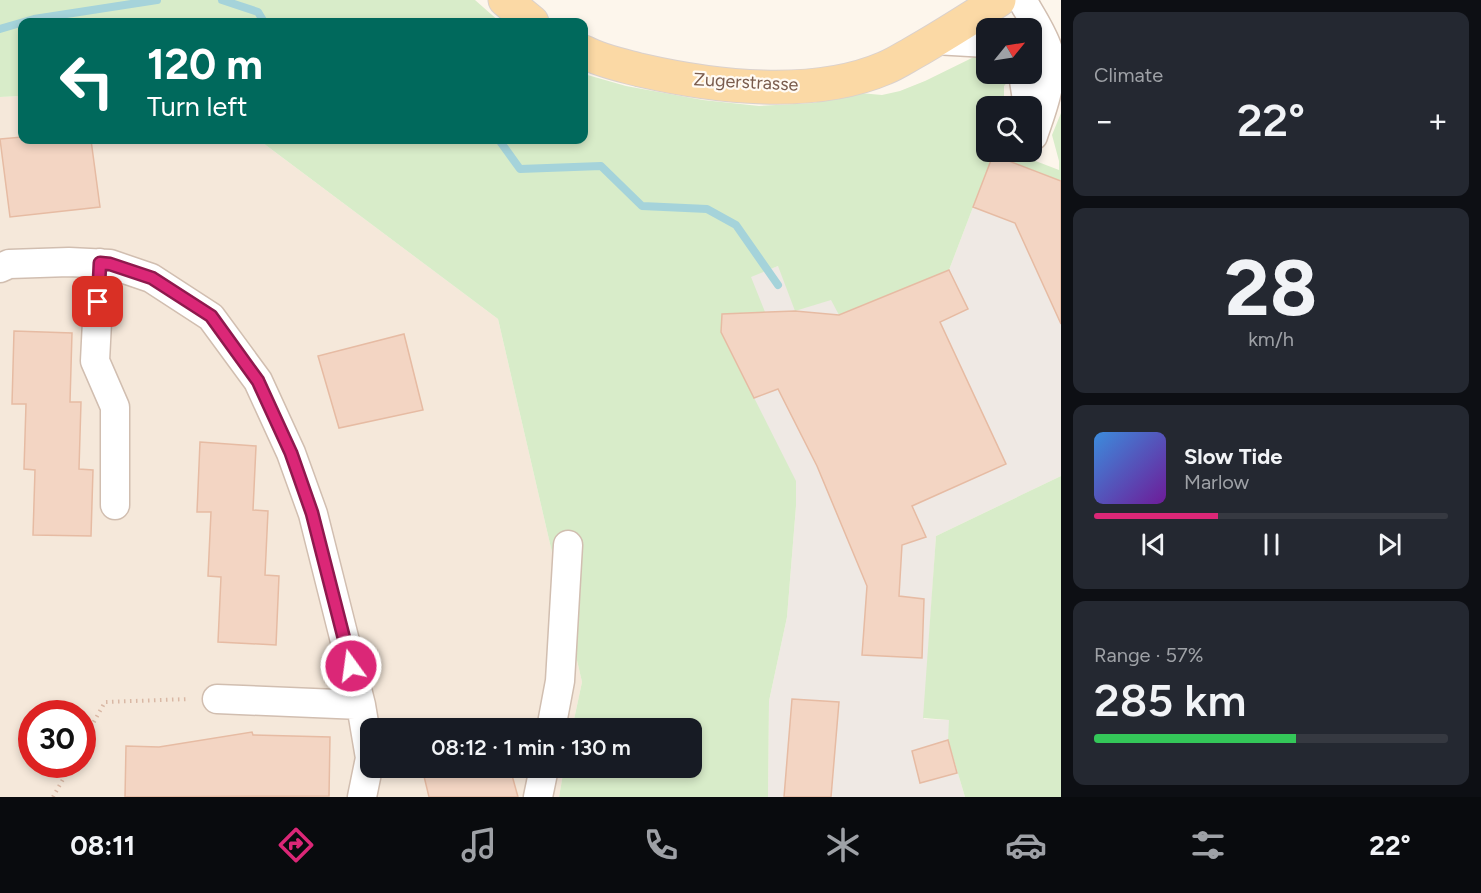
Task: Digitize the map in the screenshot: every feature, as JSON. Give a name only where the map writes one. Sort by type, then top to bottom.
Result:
[{"type":"main road","points":[[505,0],[527,18]]},
{"type":"main road","name":"Zugerstrasse","points":[[588,53],[628,67],[672,77],[731,85],[820,84],[885,68],[999,0]]},
{"type":"street","points":[[1022,0],[1048,48],[1050,69],[1042,110]]},
{"type":"street","points":[[935,40],[976,42]]},
{"type":"street","points":[[0,268],[9,264],[105,263],[152,278],[211,316],[258,381],[291,453],[312,513],[361,705],[370,758],[362,797]]},
{"type":"street","points":[[105,263],[95,361],[115,407],[115,505]]},
{"type":"street","points":[[553,718],[560,681],[568,545]]},
{"type":"street","points":[[217,699],[361,705]]},
{"type":"street","points":[[538,797],[542,778]]},
{"type":"path","points":[[96,718],[105,702],[217,699]]},
{"type":"path","points":[[53,797],[63,778]]},
{"type":"shaded area","points":[[18,96],[18,144],[264,144],[498,319],[582,682],[574,718],[360,718],[360,778],[562,778],[559,797],[0,797],[0,97]]},
{"type":"shaded area","points":[[990,162],[1011,162],[1061,181],[1061,476],[936,536],[924,719],[950,720],[948,740],[965,797],[768,797],[769,701],[787,617],[796,506],[721,332],[722,314],[751,276],[778,266],[832,300],[949,270]]},
{"type":"green space","points":[[0,0],[475,0],[495,18],[18,18],[18,96],[0,97]]},
{"type":"green space","points":[[976,56],[976,84],[1006,84],[1004,96],[976,96],[976,162],[990,162],[949,270],[839,315],[831,300],[795,311],[778,266],[751,277],[765,312],[722,314],[721,332],[796,481],[787,617],[769,701],[768,797],[559,797],[562,778],[702,778],[702,718],[574,718],[582,682],[498,319],[264,144],[588,144],[588,75],[626,86],[703,100],[759,106],[813,103],[860,93],[882,95],[900,91]]},
{"type":"green space","points":[[1061,113],[1061,181],[1011,162],[1038,162],[1059,170],[1052,135]]},
{"type":"green space","points":[[1061,476],[1061,797],[965,797],[948,740],[949,720],[923,718],[936,536]]},
{"type":"building","points":[[18,137],[18,144],[92,144],[100,207],[10,217],[0,139]]},
{"type":"building","points":[[990,162],[1011,162],[1061,181],[1061,324],[1015,223],[973,207]]},
{"type":"building","points":[[949,270],[968,309],[940,322],[1006,464],[912,506],[926,537],[902,545],[899,596],[924,599],[922,658],[862,655],[867,586],[817,466],[778,389],[754,398],[721,332],[722,314],[795,311],[839,315]]},
{"type":"building","points":[[14,331],[72,333],[70,402],[81,402],[79,469],[93,470],[91,536],[33,535],[35,470],[24,469],[26,404],[12,404]]},
{"type":"building","points":[[404,334],[423,410],[339,428],[318,356]]},
{"type":"building","points":[[200,442],[256,446],[253,510],[268,511],[265,575],[279,576],[276,645],[218,642],[221,577],[208,576],[211,512],[197,512]]},
{"type":"building","points":[[792,699],[839,702],[831,797],[784,797]]},
{"type":"building","points":[[252,732],[253,735],[330,737],[329,796],[125,797],[126,746],[159,747]]},
{"type":"building","points":[[948,740],[957,773],[920,783],[912,751]]},
{"type":"building","points":[[424,778],[513,778],[518,797],[429,797]]},
{"type":"waterway","points":[[40,18],[157,0]]},
{"type":"waterway","points":[[222,0],[258,12],[262,18]]},
{"type":"waterway","points":[[0,29],[18,24]]},
{"type":"waterway","points":[[502,144],[520,169],[601,166],[642,206],[707,209],[736,225],[778,285]]},
{"type":"route","points":[[98,302],[100,263],[110,264],[152,278],[211,316],[258,381],[291,453],[312,513],[351,666]]}]
